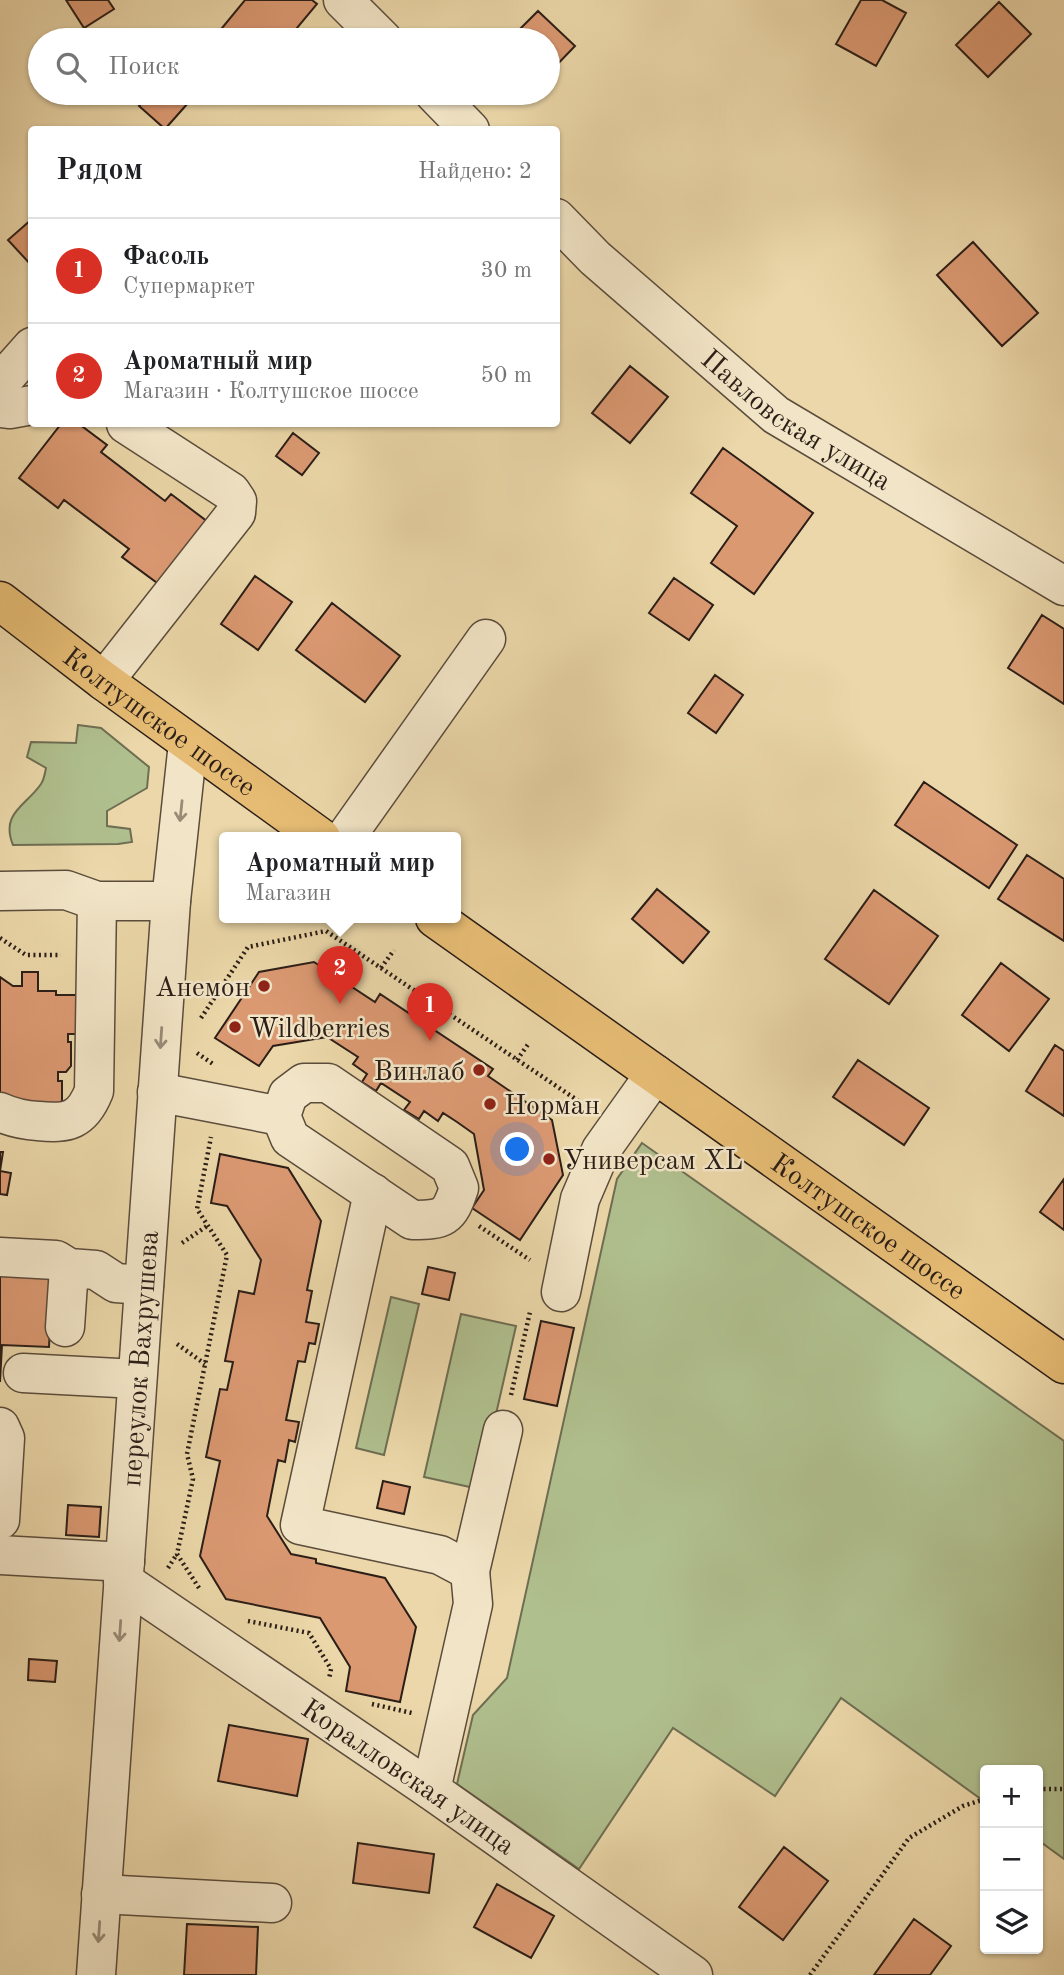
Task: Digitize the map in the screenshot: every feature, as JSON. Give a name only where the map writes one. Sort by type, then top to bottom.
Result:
[{"type":"main road","name":"Колтушское шоссе","points":[[0,601],[104,681],[313,832]]},
{"type":"main road","name":"Колтушское шоссе","points":[[442,923],[1064,1364]]},
{"type":"street","points":[[343,0],[371,28]]},
{"type":"street","points":[[446,105],[466,126]]},
{"type":"street","name":"Павловская улица","points":[[560,222],[595,258],[776,415],[1064,586]]},
{"type":"street","points":[[0,383],[28,352]]},
{"type":"street","points":[[0,408],[28,406]]},
{"type":"street","points":[[104,681],[236,513],[237,501],[230,492],[132,427]]},
{"type":"street","points":[[349,832],[486,639]]},
{"type":"street","name":"переулок Вахрушева","points":[[96,1975],[171,901],[188,743]]},
{"type":"street","points":[[0,891],[66,890],[97,901],[171,901]]},
{"type":"street","points":[[0,1112],[16,1119],[62,1123],[77,1117],[88,1106],[94,1090],[97,901]]},
{"type":"street","points":[[544,1288],[601,1150],[655,1074]]},
{"type":"street","points":[[304,1083],[328,1083],[450,1166],[459,1188],[452,1208],[436,1220],[412,1220],[373,1193],[290,1138],[281,1116],[288,1095],[304,1083]]},
{"type":"street","points":[[157,1092],[281,1116]]},
{"type":"street","points":[[373,1193],[300,1524],[440,1555],[482,1581]]},
{"type":"street","points":[[0,1257],[56,1260],[69,1268],[96,1270],[116,1283],[144,1285]]},
{"type":"street","points":[[65,1327],[69,1268]]},
{"type":"street","points":[[23,1373],[137,1379]]},
{"type":"street","points":[[0,1427],[5,1438],[0,1520]]},
{"type":"street","points":[[431,1790],[473,1604],[482,1581],[503,1430]]},
{"type":"street","points":[[0,1555],[124,1572]]},
{"type":"street","name":"Коралловская улица","points":[[124,1572],[693,1975]]},
{"type":"street","points":[[101,1894],[272,1903]]},
{"type":"path","points":[[198,1023],[248,947],[326,931],[580,1102],[582,1115]]},
{"type":"path","points":[[0,938],[26,955],[96,955]]},
{"type":"path","points":[[382,968],[394,950]]},
{"type":"path","points":[[517,1060],[529,1043]]},
{"type":"path","points":[[202,1592],[177,1554],[193,1479],[187,1454],[227,1255],[197,1209],[217,1104]]},
{"type":"path","points":[[452,1208],[544,1288],[503,1430]]},
{"type":"path","points":[[168,1338],[205,1364]]},
{"type":"path","points":[[243,1620],[309,1633],[331,1669],[327,1687]]},
{"type":"path","points":[[368,1703],[447,1720]]},
{"type":"path","points":[[1043,1789],[1064,1789]]},
{"type":"path","points":[[810,1975],[909,1838],[963,1806],[980,1801]]},
{"type":"green space","points":[[78,725],[101,728],[149,767],[147,788],[107,811],[107,826],[130,829],[132,842],[13,845],[10,834],[12,817],[41,784],[46,768],[27,757],[31,742],[76,743]]},
{"type":"green space","points":[[642,1143],[1064,1441],[1064,1859],[1043,1844],[1043,1765],[980,1765],[980,1798],[841,1698],[775,1796],[673,1728],[579,1869],[457,1784],[473,1715],[507,1678],[617,1179]]},
{"type":"green space","points":[[391,1297],[419,1304],[384,1455],[356,1448]]},
{"type":"green space","points":[[461,1314],[516,1326],[479,1489],[424,1477]]},
{"type":"building","points":[[66,0],[108,0],[114,9],[84,28]]},
{"type":"building","points":[[245,0],[312,0],[317,4],[297,28],[222,28]]},
{"type":"building","points":[[861,0],[882,0],[906,13],[876,66],[836,44]]},
{"type":"building","points":[[999,2],[1031,34],[988,77],[956,45]]},
{"type":"building","points":[[538,11],[556,28],[521,28]]},
{"type":"building","points":[[560,32],[575,46],[560,62]]},
{"type":"building","points":[[186,105],[168,126],[162,126],[139,106]]},
{"type":"building","points":[[28,222],[28,262],[8,240]]},
{"type":"building","points":[[973,242],[1038,313],[1002,346],[937,275]]},
{"type":"building","points":[[630,366],[668,397],[630,443],[592,413]]},
{"type":"building","points":[[59,427],[83,427],[107,445],[101,452],[165,501],[171,494],[208,522],[160,585],[122,557],[129,549],[64,500],[58,508],[19,478]]},
{"type":"building","points":[[293,433],[319,453],[302,475],[276,456]]},
{"type":"building","points":[[723,448],[813,513],[754,594],[711,563],[737,526],[691,493]]},
{"type":"building","points":[[255,576],[292,602],[258,650],[221,624]]},
{"type":"building","points":[[674,578],[713,605],[689,640],[649,613]]},
{"type":"building","points":[[332,603],[400,656],[365,702],[296,650]]},
{"type":"building","points":[[1042,615],[1064,629],[1064,704],[1008,668]]},
{"type":"building","points":[[715,675],[743,695],[716,733],[688,713]]},
{"type":"building","points":[[924,782],[1017,845],[989,888],[895,825]]},
{"type":"building","points":[[1027,855],[1064,879],[1064,941],[998,899]]},
{"type":"building","points":[[657,889],[709,932],[683,963],[632,919]]},
{"type":"building","points":[[874,890],[938,936],[889,1004],[825,959]]},
{"type":"building","points":[[314,962],[375,1002],[380,994],[493,1069],[488,1076],[552,1120],[563,1175],[520,1240],[472,1208],[484,1190],[474,1134],[457,1122],[443,1113],[438,1121],[424,1111],[419,1119],[404,1110],[410,1102],[381,1083],[376,1091],[362,1082],[367,1074],[353,1064],[358,1057],[327,1037],[273,1046],[259,1066],[215,1038],[259,972]]},
{"type":"building","points":[[1001,963],[1049,999],[1009,1051],[962,1015]]},
{"type":"building","points":[[22,972],[38,972],[38,991],[56,991],[56,995],[77,995],[80,1029],[75,1034],[68,1034],[68,1042],[71,1042],[71,1066],[66,1072],[58,1072],[58,1081],[62,1081],[62,1105],[0,1103],[0,977],[13,986],[22,986]]},
{"type":"building","points":[[1055,1045],[1064,1051],[1064,1116],[1026,1091]]},
{"type":"building","points":[[858,1060],[929,1108],[904,1145],[833,1097]]},
{"type":"building","points":[[220,1154],[288,1168],[321,1221],[307,1290],[312,1291],[306,1322],[319,1324],[315,1344],[309,1343],[305,1362],[298,1361],[286,1420],[299,1422],[295,1442],[289,1440],[285,1462],[278,1460],[267,1516],[291,1554],[316,1559],[316,1563],[385,1578],[416,1627],[400,1702],[346,1691],[350,1667],[320,1618],[226,1599],[200,1556],[220,1461],[206,1457],[220,1389],[227,1390],[233,1362],[225,1361],[239,1291],[254,1294],[261,1260],[227,1206],[211,1203]]},
{"type":"building","points":[[0,1171],[11,1173],[7,1195],[0,1194]]},
{"type":"building","points":[[1064,1179],[1064,1230],[1040,1212]]},
{"type":"building","points":[[0,1267],[53,1270],[49,1347],[2,1345],[0,1382]]},
{"type":"building","points":[[428,1267],[455,1273],[449,1300],[422,1294]]},
{"type":"building","points":[[541,1321],[574,1328],[557,1406],[524,1399]]},
{"type":"building","points":[[383,1481],[410,1487],[404,1514],[377,1508]]},
{"type":"building","points":[[68,1505],[101,1507],[99,1537],[66,1535]]},
{"type":"building","points":[[29,1659],[57,1661],[55,1682],[28,1680]]},
{"type":"building","points":[[229,1725],[308,1739],[297,1796],[218,1781]]},
{"type":"building","points":[[358,1843],[434,1854],[429,1893],[353,1883]]},
{"type":"building","points":[[784,1847],[828,1881],[783,1940],[739,1907]]},
{"type":"building","points":[[497,1884],[554,1916],[531,1958],[474,1927]]},
{"type":"building","points":[[914,1919],[951,1946],[930,1975],[874,1975]]},
{"type":"building","points":[[187,1924],[258,1927],[256,1975],[184,1975]]},
{"type":"place","name":"Анемон","points":[[264,986]]},
{"type":"place","name":"Ароматный мир","points":[[340,1004]]},
{"type":"place","name":"Wildberries","points":[[235,1027]]},
{"type":"place","name":"Фасоль","points":[[430,1041]]},
{"type":"place","name":"Винлаб","points":[[479,1070]]},
{"type":"place","name":"Норман","points":[[490,1104]]},
{"type":"place","name":"Универсам XL","points":[[549,1159]]}]
